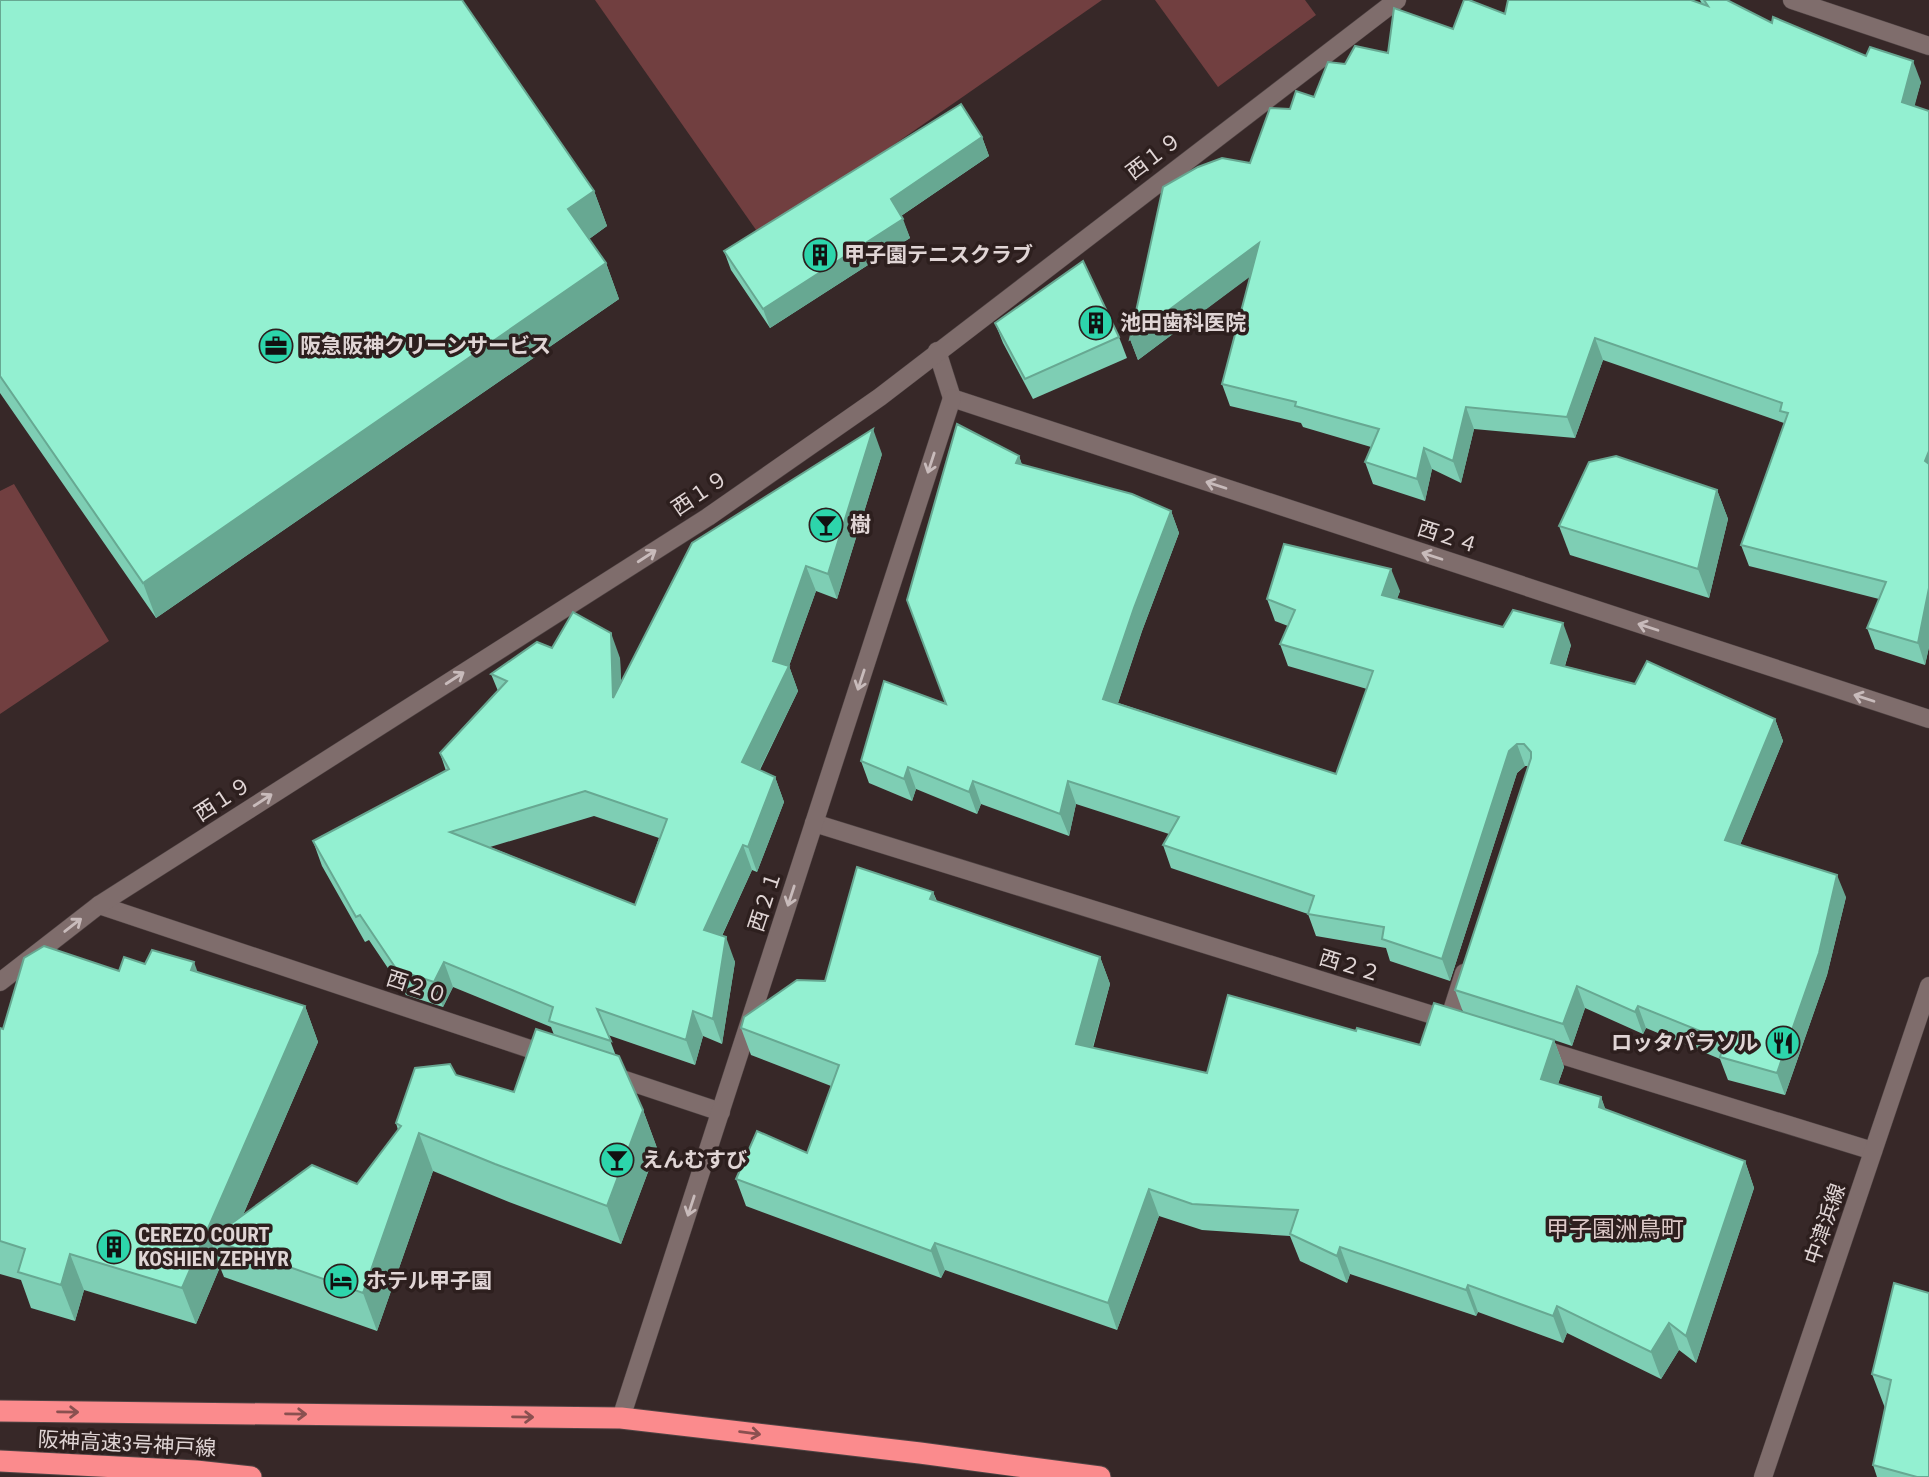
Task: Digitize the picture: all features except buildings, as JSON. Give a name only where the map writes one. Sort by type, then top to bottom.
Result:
[{"type":"highway","points":[[0,1412],[621,1418],[1100,1477]]},
{"type":"highway","name":"阪神高速3号神戸線","points":[[0,1461],[195,1471],[251,1477]]},
{"type":"street","name":"西１９","points":[[0,982],[99,905],[708,517],[880,397],[1397,0]]},
{"type":"street","points":[[1792,0],[1929,46]]},
{"type":"street","points":[[937,351],[952,398]]},
{"type":"street","name":"西２４","points":[[952,398],[1929,719]]},
{"type":"street","name":"西２１","points":[[621,1418],[952,398]]},
{"type":"street","name":"西２２","points":[[814,824],[1455,1022],[1470,956]]},
{"type":"street","name":"西２０","points":[[99,905],[562,1059]]},
{"type":"street","name":"中津浜線","points":[[1763,1477],[1929,986]]},
{"type":"street","points":[[1528,1044],[1873,1151]]},
{"type":"street","points":[[589,1068],[721,1112]]},
{"type":"shaded area","points":[[595,0],[1102,0],[761,237]]},
{"type":"shaded area","points":[[1155,0],[1305,0],[1316,15],[1218,87]]},
{"type":"shaded area","points":[[14,484],[109,641],[0,714],[0,491]]},
{"type":"place","name":"甲子園テニスクラブ","points":[[820,255]]},
{"type":"place","name":"池田歯科医院","points":[[1096,323]]},
{"type":"place","name":"阪急阪神クリーンサービス","points":[[276,346]]},
{"type":"place","name":"樹","points":[[826,525]]},
{"type":"place","name":"ロッタパラソル","points":[[1783,1043]]},
{"type":"place","name":"えんむすび","points":[[617,1160]]},
{"type":"place","name":"CEREZO COURT KOSHIEN ZEPHYR","points":[[114,1247]]},
{"type":"place","name":"ホテル甲子園","points":[[341,1281]]},
{"type":"district","name":"甲子園洲鳥町","points":[[1615,1229]]}]
